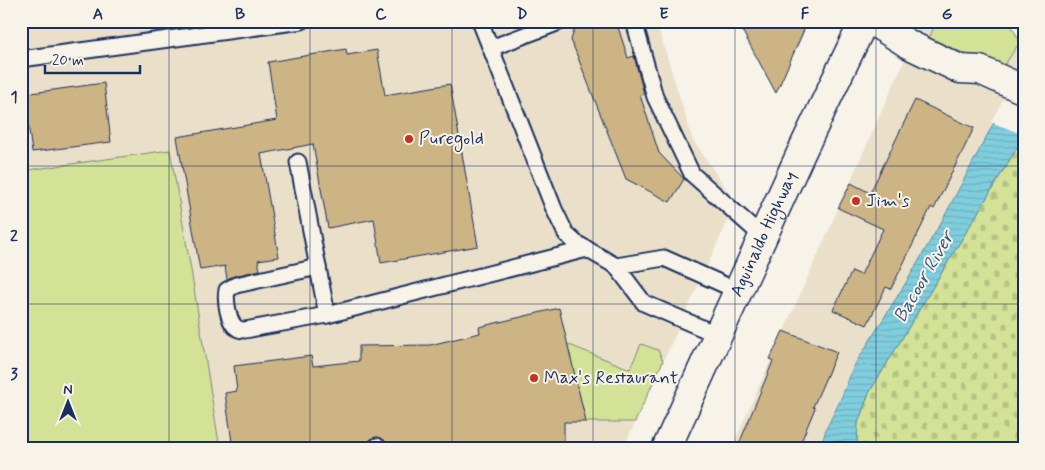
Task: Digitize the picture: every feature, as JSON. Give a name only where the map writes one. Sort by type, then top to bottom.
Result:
[{"type":"main road","name":"Aguinaldo Highway","points":[[666,449],[864,21]]},
{"type":"main road","points":[[872,21],[910,46],[960,68],[980,70],[1008,89],[1024,108]]},
{"type":"lane","points":[[21,59],[302,21]]},
{"type":"lane","points":[[480,21],[559,222],[566,234],[616,266],[644,303],[718,335]]},
{"type":"lane","points":[[491,48],[562,21]]},
{"type":"lane","points":[[634,21],[655,97],[692,174],[763,237]]},
{"type":"lane","points":[[298,162],[327,315]]},
{"type":"lane","points":[[318,267],[236,285],[227,290],[225,296],[230,321],[237,328],[245,330],[327,315],[587,249]]},
{"type":"lane","points":[[616,266],[664,258],[738,291]]},
{"type":"shaded area","points":[[21,21],[656,21],[693,140],[732,197],[735,205],[623,449],[21,449]]},
{"type":"shaded area","points":[[922,21],[1009,21],[1024,48],[1024,69],[1019,75],[944,217],[854,366],[826,429],[822,449],[731,449]]},
{"type":"green space","points":[[937,21],[1009,21],[1020,42],[1001,70],[929,38]]},
{"type":"green space","points":[[1024,136],[1024,449],[858,449],[858,423],[869,393]]},
{"type":"green space","points":[[170,150],[220,449],[21,449],[21,171]]},
{"type":"green space","points":[[567,344],[630,369],[641,344],[658,350],[663,361],[635,422],[586,422]]},
{"type":"water","name":"Bacoor River","points":[[1024,69],[1024,136],[869,393],[858,423],[858,449],[822,449],[826,429],[854,366],[944,217],[1019,75]]},
{"type":"pier","points":[[1018,72],[1024,75],[1024,135],[991,122]]},
{"type":"building","points":[[577,21],[616,21],[628,58],[634,56],[644,94],[640,95],[659,153],[684,179],[670,202],[626,179],[571,40]]},
{"type":"building","points":[[737,21],[808,21],[776,93]]},
{"type":"building","points":[[346,49],[347,55],[377,50],[385,95],[450,84],[478,246],[381,263],[374,219],[328,228],[313,144],[261,154],[279,257],[258,260],[260,270],[227,279],[225,266],[200,270],[177,137],[277,120],[268,62]]},
{"type":"building","points":[[104,83],[111,142],[32,152],[24,94]]},
{"type":"building","points":[[915,100],[974,128],[934,209],[931,207],[891,289],[886,287],[867,325],[833,310],[852,271],[861,275],[883,229],[838,208],[851,183],[870,193]]},
{"type":"building","points":[[559,308],[586,422],[564,422],[564,449],[386,449],[385,441],[377,437],[369,441],[368,449],[233,449],[225,393],[237,391],[234,366],[311,356],[313,366],[359,361],[359,346],[430,345],[480,333],[479,327]]},
{"type":"building","points":[[783,331],[837,352],[813,407],[815,408],[798,449],[737,449],[773,361],[770,359]]},
{"type":"place","name":"Puregold","points":[[409,139]]},
{"type":"place","name":"Jim's","points":[[856,201]]},
{"type":"place","name":"Max's Restaurant","points":[[534,378]]}]
